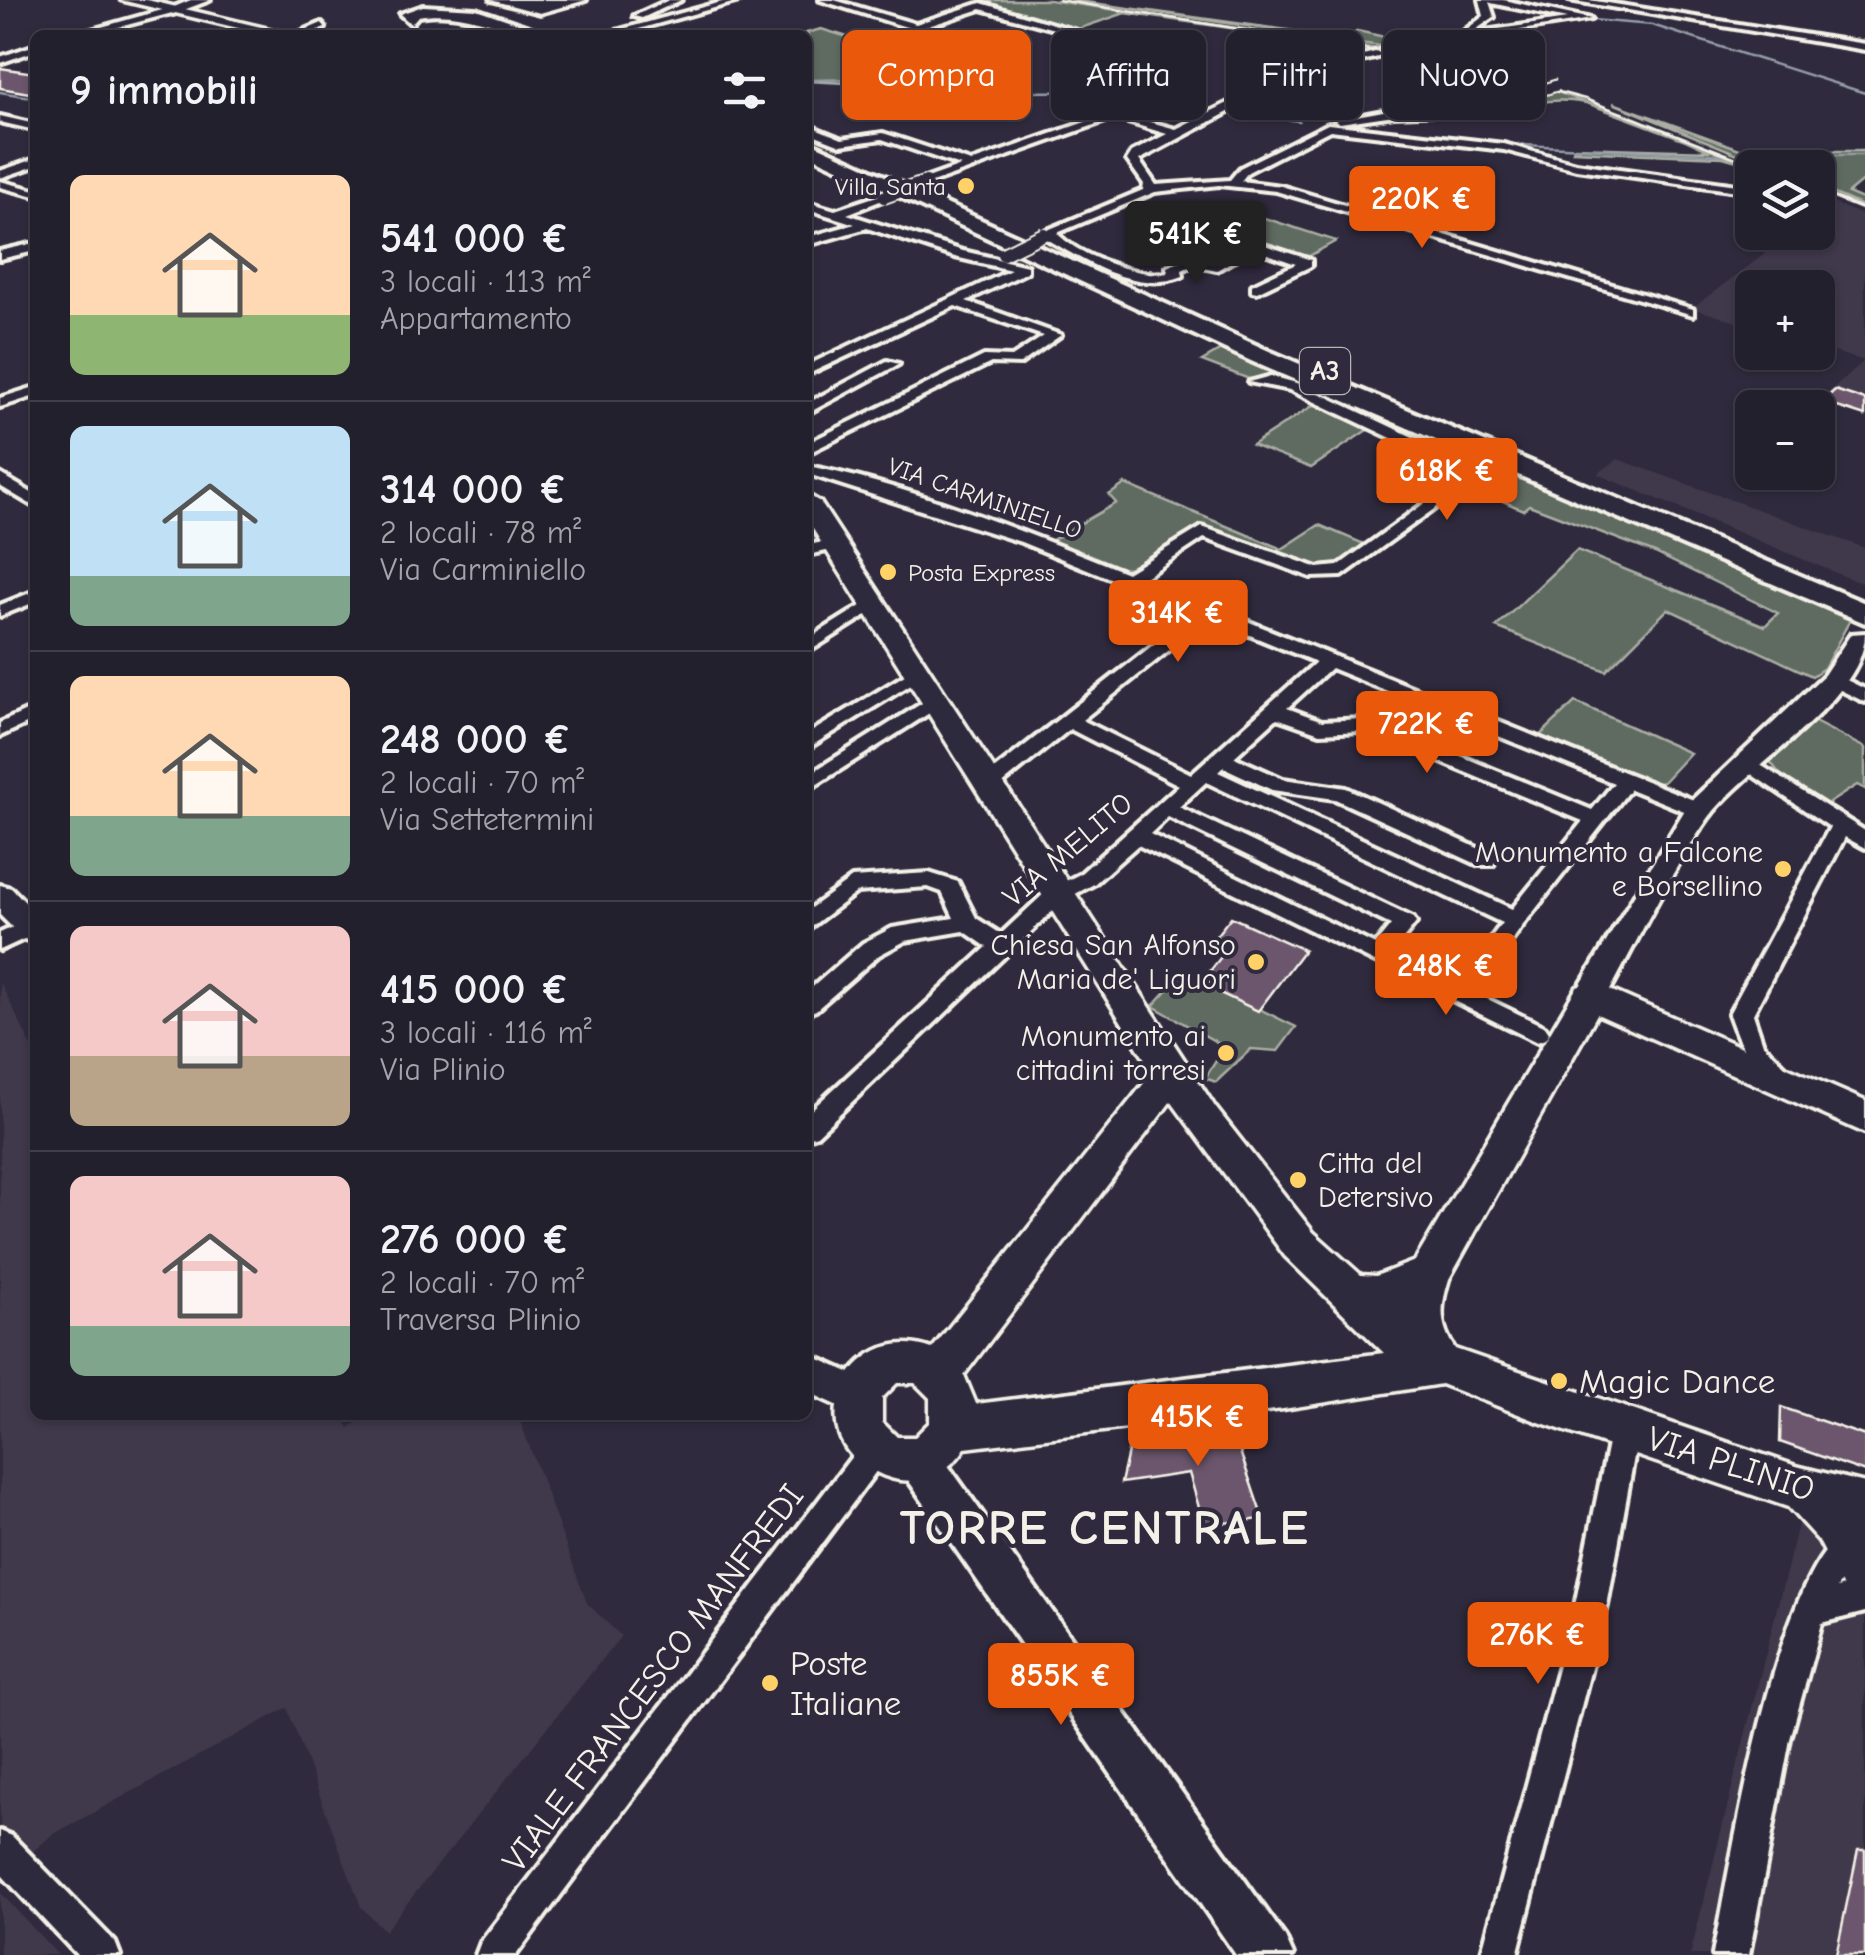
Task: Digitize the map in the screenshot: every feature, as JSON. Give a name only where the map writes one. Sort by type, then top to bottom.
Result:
[{"type":"highway","points":[[412,25],[392,18],[392,10],[426,0]]},
{"type":"highway","points":[[412,25],[400,12],[447,0]]},
{"type":"highway","points":[[468,0],[555,30]]},
{"type":"highway","points":[[488,0],[555,30]]},
{"type":"highway","points":[[500,0],[540,8],[578,0]]},
{"type":"highway","points":[[555,30],[573,10],[589,0]]},
{"type":"highway","points":[[412,25],[408,14],[417,8],[451,6],[555,30]]},
{"type":"highway","name":"A3","points":[[812,138],[1856,609]]},
{"type":"highway","name":"A3","points":[[812,148],[1260,356],[1856,609]]},
{"type":"main road","points":[[128,0],[265,30]]},
{"type":"main road","points":[[172,10],[204,0]]},
{"type":"main road","points":[[812,516],[821,547],[872,604],[918,672],[1172,1076],[1299,1244],[1388,1324],[1408,1350],[1407,1360],[1398,1368]]},
{"type":"main road","points":[[1442,1364],[1418,1329],[1418,1312],[1430,1274],[1700,810],[1834,680],[1856,609]]},
{"type":"main road","points":[[0,896],[30,926]]},
{"type":"main road","points":[[1590,996],[1865,1118]]},
{"type":"main road","points":[[938,1375],[1138,1112],[1172,1076]]},
{"type":"main road","points":[[1349,1292],[1376,1294],[1430,1274]]},
{"type":"main road","name":"VIA PLINIO","points":[[915,1445],[1442,1364],[1796,1488],[1832,1516],[1855,1542]]},
{"type":"main road","points":[[915,1445],[954,1396],[938,1375],[912,1365],[890,1367],[868,1381],[859,1396],[858,1423],[915,1445],[1268,1955]]},
{"type":"main road","points":[[812,1374],[859,1396]]},
{"type":"street","points":[[624,30],[642,13],[678,0]]},
{"type":"street","points":[[629,30],[739,0]]},
{"type":"street","points":[[824,0],[916,26],[981,6],[1072,30]]},
{"type":"street","points":[[1467,30],[1486,22],[1488,0],[1586,20],[1516,30]]},
{"type":"street","points":[[1573,0],[1865,45]]},
{"type":"street","points":[[97,30],[172,10]]},
{"type":"street","points":[[1777,20],[1865,45]]},
{"type":"street","points":[[312,30],[322,26]]},
{"type":"street","points":[[0,60],[30,50]]},
{"type":"street","points":[[1151,189],[1133,158],[1287,77],[1383,53]]},
{"type":"street","points":[[1235,182],[1244,170],[1323,127],[1394,112],[1446,114],[1521,108],[1531,106],[1534,95],[1542,90],[1558,85]]},
{"type":"street","points":[[837,213],[1114,115],[1180,134]]},
{"type":"street","points":[[0,119],[29,126]]},
{"type":"street","points":[[0,133],[29,126]]},
{"type":"street","points":[[1323,127],[1504,147],[1576,166],[1735,188]]},
{"type":"street","points":[[812,130],[841,142],[883,136],[969,165]]},
{"type":"street","points":[[0,175],[30,164]]},
{"type":"street","points":[[998,257],[1151,189],[1235,182],[1277,188],[1446,236],[1688,312]]},
{"type":"street","points":[[0,184],[30,192]]},
{"type":"street","points":[[812,205],[868,224],[998,257],[1024,269],[812,368]]},
{"type":"street","points":[[812,240],[868,224]]},
{"type":"street","points":[[1047,233],[1076,251],[1155,279],[1173,278],[1179,273],[1171,270],[1192,261],[1213,268],[1252,246],[1307,263],[1257,288]]},
{"type":"street","points":[[0,240],[30,248]]},
{"type":"street","points":[[0,255],[30,248]]},
{"type":"street","points":[[812,447],[988,358],[1015,361],[1054,335],[958,302]]},
{"type":"street","points":[[812,407],[892,364]]},
{"type":"street","points":[[1130,580],[1202,532],[1317,572],[1342,571],[1470,477],[1465,467],[1295,388],[1271,380],[1256,382]]},
{"type":"street","points":[[0,403],[30,393]]},
{"type":"street","name":"VIA CARMINIELLO","points":[[812,471],[937,510],[1130,580],[1700,810]]},
{"type":"street","points":[[0,479],[30,499]]},
{"type":"street","points":[[0,611],[30,598]]},
{"type":"street","points":[[812,644],[872,604]]},
{"type":"street","points":[[988,785],[1196,620],[1300,666],[1300,672],[1200,773]]},
{"type":"street","name":"VIA MELITO","points":[[812,1124],[1056,895],[1087,879],[1326,662]]},
{"type":"street","points":[[812,739],[918,672]]},
{"type":"street","points":[[1834,680],[1865,696]]},
{"type":"street","points":[[812,781],[934,700]]},
{"type":"street","points":[[1274,710],[1320,728],[1363,725],[1383,730],[1596,819]]},
{"type":"street","points":[[0,730],[30,715]]},
{"type":"street","points":[[1069,720],[1200,773],[1515,920]]},
{"type":"street","points":[[1746,762],[1865,841]]},
{"type":"street","points":[[1200,773],[1339,793],[1486,860]]},
{"type":"street","points":[[1462,996],[1515,920],[1625,782]]},
{"type":"street","points":[[1164,808],[1405,922],[1378,956]]},
{"type":"street","points":[[1804,1089],[1753,1048],[1741,1014],[1840,828]]},
{"type":"street","points":[[1135,835],[1536,1033]]},
{"type":"street","points":[[812,917],[852,885],[928,880],[950,887],[967,923],[1003,946]]},
{"type":"street","points":[[812,1001],[871,950],[900,934],[967,923]]},
{"type":"street","points":[[0,942],[30,930]]},
{"type":"street","points":[[1499,1955],[1592,1606],[1625,1429]]},
{"type":"street","name":"VIALE FRANCESCO MANFREDI","points":[[494,1955],[915,1445]]},
{"type":"street","points":[[1732,1955],[1800,1636],[1831,1562],[1855,1542]]},
{"type":"street","points":[[1812,1610],[1865,1596]]},
{"type":"street","points":[[0,1848],[95,1950]]},
{"type":"shaded area","points":[[1835,204],[1865,216],[1865,417],[1835,408],[1835,390],[1831,390],[1864,361],[1835,352],[1835,270],[1743,270],[1770,250],[1835,250]]},
{"type":"shaded area","points":[[1735,276],[1735,322],[1692,308]]},
{"type":"shaded area","points":[[1618,459],[1865,548],[1865,585],[1597,474]]},
{"type":"shaded area","points":[[0,982],[30,1043],[30,1420],[345,1420],[349,1428],[361,1420],[520,1420],[587,1603],[621,1636],[385,1931],[361,1907],[287,1708],[52,1835],[0,1880]]},
{"type":"shaded area","points":[[1800,1516],[1865,1601],[1865,1955],[1690,1955]]},
{"type":"shaded area","points":[[0,1892],[58,1955],[0,1955]]},
{"type":"green space","points":[[994,0],[1049,0],[1251,30],[1125,13],[1075,30],[979,5]]},
{"type":"green space","points":[[1071,0],[1287,30],[1272,30]]},
{"type":"green space","points":[[821,29],[842,35],[842,83],[812,81],[812,31]]},
{"type":"green space","points":[[1363,32],[1383,37],[1383,47],[1363,44]]},
{"type":"green space","points":[[1552,90],[1589,104],[1545,102],[1545,92]]},
{"type":"green space","points":[[1613,103],[1742,150],[1735,153]]},
{"type":"green space","points":[[1589,104],[1626,114],[1684,139]]},
{"type":"green space","points":[[1684,139],[1735,160],[1573,151],[1575,147],[1710,151]]},
{"type":"green space","points":[[1835,151],[1865,151],[1865,179],[1848,193],[1865,200],[1865,207],[1835,194]]},
{"type":"green space","points":[[1227,206],[1336,241],[1302,260],[1233,238],[1216,247],[1159,233],[1199,208],[1216,212]]},
{"type":"green space","points":[[1221,350],[1850,620],[1824,668],[1812,676],[1668,609],[1606,671],[1496,627],[1577,550],[1765,626],[1778,613],[1655,553],[1529,505],[1523,510],[1467,485],[1479,470],[1288,380],[1271,376],[1249,379],[1202,361]]},
{"type":"green space","points":[[1317,403],[1370,428],[1311,468],[1252,445]]},
{"type":"green space","points":[[1125,484],[1282,549],[1319,525],[1369,546],[1345,566],[1324,570],[1201,526],[1143,563],[1116,572],[1047,543],[1116,503],[1109,495]]},
{"type":"green space","points":[[1575,702],[1690,753],[1663,782],[1648,786],[1533,742]]},
{"type":"green space","points":[[1811,720],[1865,748],[1865,789],[1857,785],[1823,807],[1789,786],[1769,760]]},
{"type":"green space","points":[[1184,972],[1296,1027],[1278,1051],[1251,1049],[1216,1082],[1205,1078],[1225,1047],[1153,1006]]},
{"type":"building","points":[[0,68],[30,72],[30,93],[0,88]]},
{"type":"building","points":[[1835,390],[1865,400],[1865,416],[1835,406]]},
{"type":"building","name":"Chiesa San Alfonso Maria de' Liguori","points":[[1231,917],[1304,950],[1258,1011],[1207,987],[1213,978],[1207,975],[1231,944],[1215,937]]},
{"type":"building","points":[[1781,1407],[1865,1436],[1865,1472],[1780,1442]]},
{"type":"building","points":[[1230,1422],[1263,1519],[1204,1525],[1189,1473],[1121,1483],[1132,1434]]},
{"type":"building","points":[[1858,1850],[1865,1850],[1865,1955],[1836,1955]]},
{"type":"waterway","points":[[1592,20],[1652,25],[1865,93]]},
{"type":"waterway","points":[[812,80],[913,78],[1021,92],[1136,91],[1219,111]]},
{"type":"waterway","points":[[0,92],[30,97]]},
{"type":"waterway","points":[[1291,120],[1299,121]]},
{"type":"waterway","points":[[1501,144],[1724,155]]},
{"type":"waterway","points":[[1835,155],[1865,155]]},
{"type":"railway","points":[[1059,0],[1451,63],[1585,99],[1735,157]]},
{"type":"railway","points":[[1835,198],[1865,210]]},
{"type":"place","name":"Villa Santa","points":[[966,186]]},
{"type":"place","name":"Posta Express","points":[[888,572]]},
{"type":"place","name":"Monumento a Falcone e Borsellino","points":[[1783,869]]},
{"type":"place","name":"Chiesa San Alfonso Maria de' Liguori","points":[[1256,962]]},
{"type":"place","name":"Monumento ai cittadini torresi","points":[[1226,1053]]},
{"type":"place","name":"Citta del Detersivo","points":[[1298,1180]]},
{"type":"place","name":"Magic Dance","points":[[1559,1381]]},
{"type":"place","name":"Poste Italiane","points":[[770,1683]]},
{"type":"district","name":"TORRE CENTRALE","points":[[1105,1528]]}]
